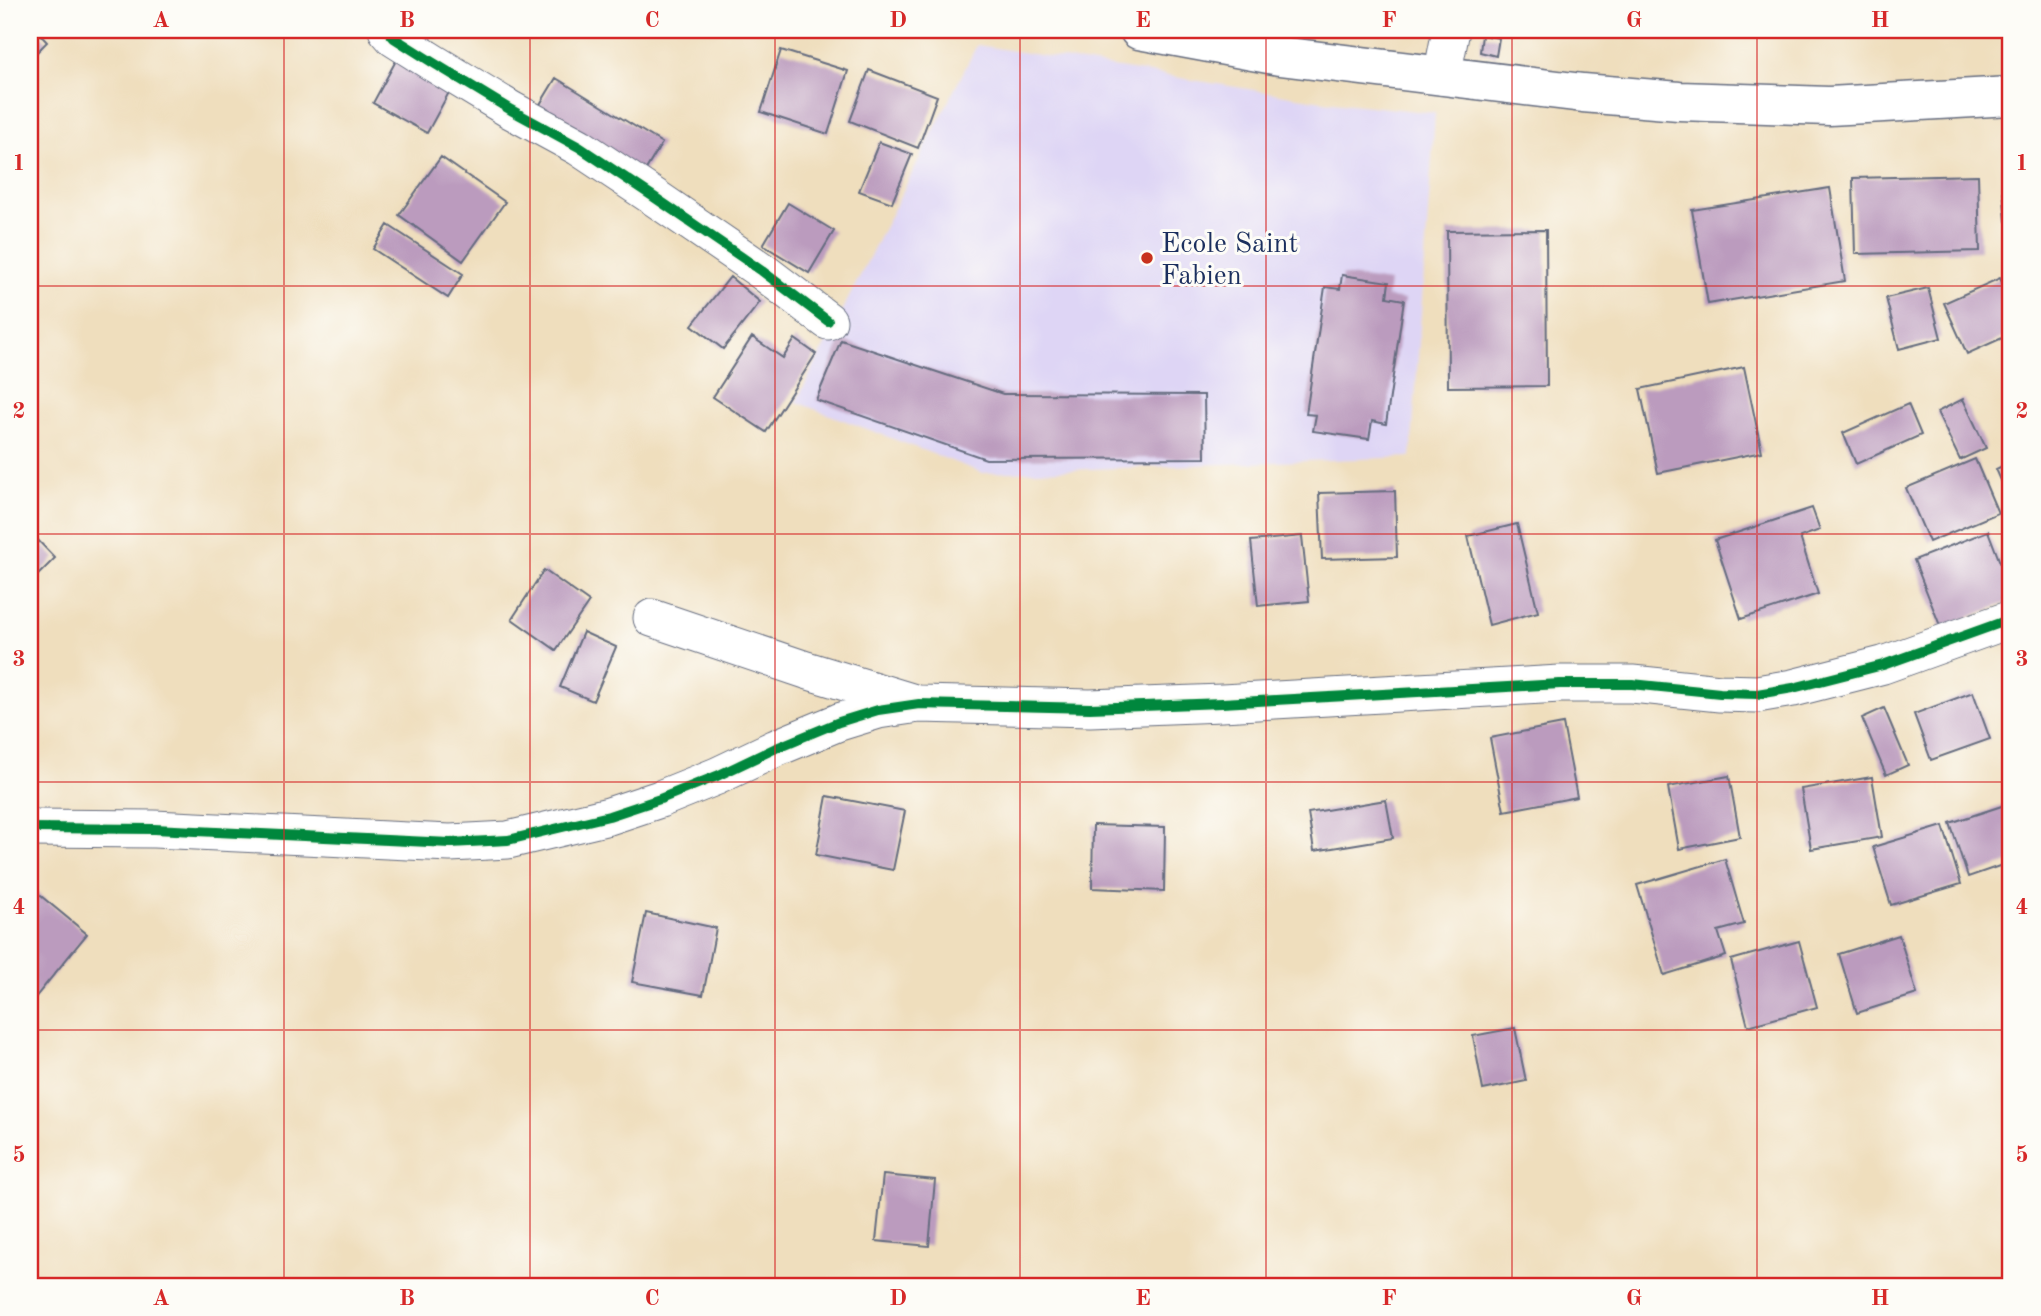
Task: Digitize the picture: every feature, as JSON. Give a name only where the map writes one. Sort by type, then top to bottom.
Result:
[{"type":"main road","points":[[1139,30],[1280,56],[1596,94],[1679,101],[1829,106],[2011,96]]},
{"type":"street","points":[[387,30],[394,38],[432,62],[579,148],[654,197],[762,271],[828,321]]},
{"type":"street","points":[[1442,76],[1451,30]]},
{"type":"street","points":[[652,618],[806,670],[919,704]]},
{"type":"street","points":[[30,828],[154,829],[450,843],[508,839],[622,811],[717,776],[839,722],[878,710],[919,704],[1090,708],[1222,703],[1560,684],[1632,684],[1757,694],[1793,688],[1883,665],[2011,619]]},
{"type":"shaded area","name":"Ecole Saint Fabien","points":[[977,45],[1322,101],[1435,113],[1411,457],[983,473],[796,402]]},
{"type":"building","points":[[30,30],[36,30],[47,42],[30,59]]},
{"type":"building","points":[[1482,35],[1499,38],[1496,56],[1480,52]]},
{"type":"building","points":[[781,50],[848,71],[828,134],[761,112]]},
{"type":"building","points":[[399,55],[453,85],[427,133],[373,103]]},
{"type":"building","points":[[869,70],[937,96],[918,148],[850,121]]},
{"type":"building","points":[[556,78],[662,143],[642,176],[536,111]]},
{"type":"building","points":[[879,142],[912,154],[892,203],[859,191]]},
{"type":"building","points":[[441,157],[505,202],[463,261],[399,215]]},
{"type":"building","points":[[2011,166],[2011,220],[2006,221],[2001,167]]},
{"type":"building","points":[[1978,175],[1980,251],[1855,254],[1853,178]]},
{"type":"building","points":[[1830,188],[1845,281],[1708,304],[1692,210]]},
{"type":"building","points":[[788,203],[834,231],[809,273],[763,245]]},
{"type":"building","points":[[388,225],[463,274],[448,298],[373,249]]},
{"type":"building","points":[[1546,230],[1547,386],[1448,387],[1447,231]]},
{"type":"building","points":[[1342,275],[1389,282],[1387,297],[1404,300],[1386,424],[1372,421],[1369,439],[1313,431],[1316,415],[1306,414],[1325,287],[1340,289]]},
{"type":"building","points":[[730,277],[760,302],[723,349],[692,325]]},
{"type":"building","points":[[2000,278],[2011,302],[2011,334],[1967,354],[1944,303]]},
{"type":"building","points":[[1928,288],[1941,338],[1899,349],[1886,298]]},
{"type":"building","points":[[752,337],[783,358],[795,339],[816,354],[766,432],[713,397]]},
{"type":"building","points":[[841,340],[1003,394],[1204,395],[1205,458],[986,459],[816,400]]},
{"type":"building","points":[[1744,367],[1762,452],[1658,473],[1640,389]]},
{"type":"building","points":[[1963,399],[1986,448],[1960,460],[1937,412]]},
{"type":"building","points":[[1908,404],[1921,435],[1856,464],[1843,433]]},
{"type":"building","points":[[1975,459],[1998,513],[1929,542],[1906,488]]},
{"type":"building","points":[[2011,462],[2011,503],[1996,469]]},
{"type":"building","points":[[1395,491],[1397,557],[1322,559],[1319,493]]},
{"type":"building","points":[[1812,508],[1820,530],[1800,537],[1818,594],[1741,619],[1715,540]]},
{"type":"building","points":[[1517,524],[1538,612],[1489,625],[1468,536]]},
{"type":"building","points":[[1988,531],[2011,591],[2011,601],[1941,628],[1914,560]]},
{"type":"building","points":[[32,534],[55,558],[30,583],[30,536]]},
{"type":"building","points":[[1302,536],[1309,601],[1258,606],[1251,541]]},
{"type":"building","points":[[544,570],[589,602],[556,650],[512,619]]},
{"type":"building","points":[[583,632],[616,647],[593,701],[560,687]]},
{"type":"building","points":[[1973,692],[1990,739],[1931,760],[1914,714]]},
{"type":"building","points":[[1884,708],[1908,765],[1886,775],[1862,718]]},
{"type":"building","points":[[1563,724],[1577,797],[1504,811],[1490,738]]},
{"type":"building","points":[[1729,776],[1740,837],[1679,849],[1668,787]]},
{"type":"building","points":[[1872,777],[1882,837],[1811,849],[1801,789]]},
{"type":"building","points":[[827,796],[905,811],[893,870],[816,855]]},
{"type":"building","points":[[1386,800],[1393,838],[1314,851],[1308,813]]},
{"type":"building","points":[[2011,803],[2011,862],[1968,877],[1950,823]]},
{"type":"building","points":[[1093,825],[1165,827],[1164,891],[1092,888]]},
{"type":"building","points":[[1943,826],[1961,884],[1891,905],[1873,847]]},
{"type":"building","points":[[1725,859],[1744,924],[1718,931],[1726,956],[1664,975],[1637,885]]},
{"type":"building","points":[[30,887],[87,934],[30,1004]]},
{"type":"building","points":[[646,913],[716,928],[703,995],[632,982]]},
{"type":"building","points":[[1899,935],[1917,994],[1857,1013],[1839,954]]},
{"type":"building","points":[[1799,941],[1817,1007],[1748,1026],[1731,960]]},
{"type":"building","points":[[1515,1028],[1526,1081],[1483,1090],[1473,1036]]},
{"type":"building","points":[[883,1175],[935,1180],[929,1246],[876,1241]]},
{"type":"cycle path","points":[[387,30],[394,38],[432,62],[579,147],[762,271],[828,321]]},
{"type":"cycle path","points":[[30,828],[154,829],[450,843],[508,840],[609,816],[660,799],[839,722],[878,710],[919,704],[1090,708],[1222,703],[1560,684],[1632,684],[1757,694],[1793,688],[1883,665],[2011,619]]},
{"type":"place","name":"Ecole Saint Fabien","points":[[1147,258]]}]
